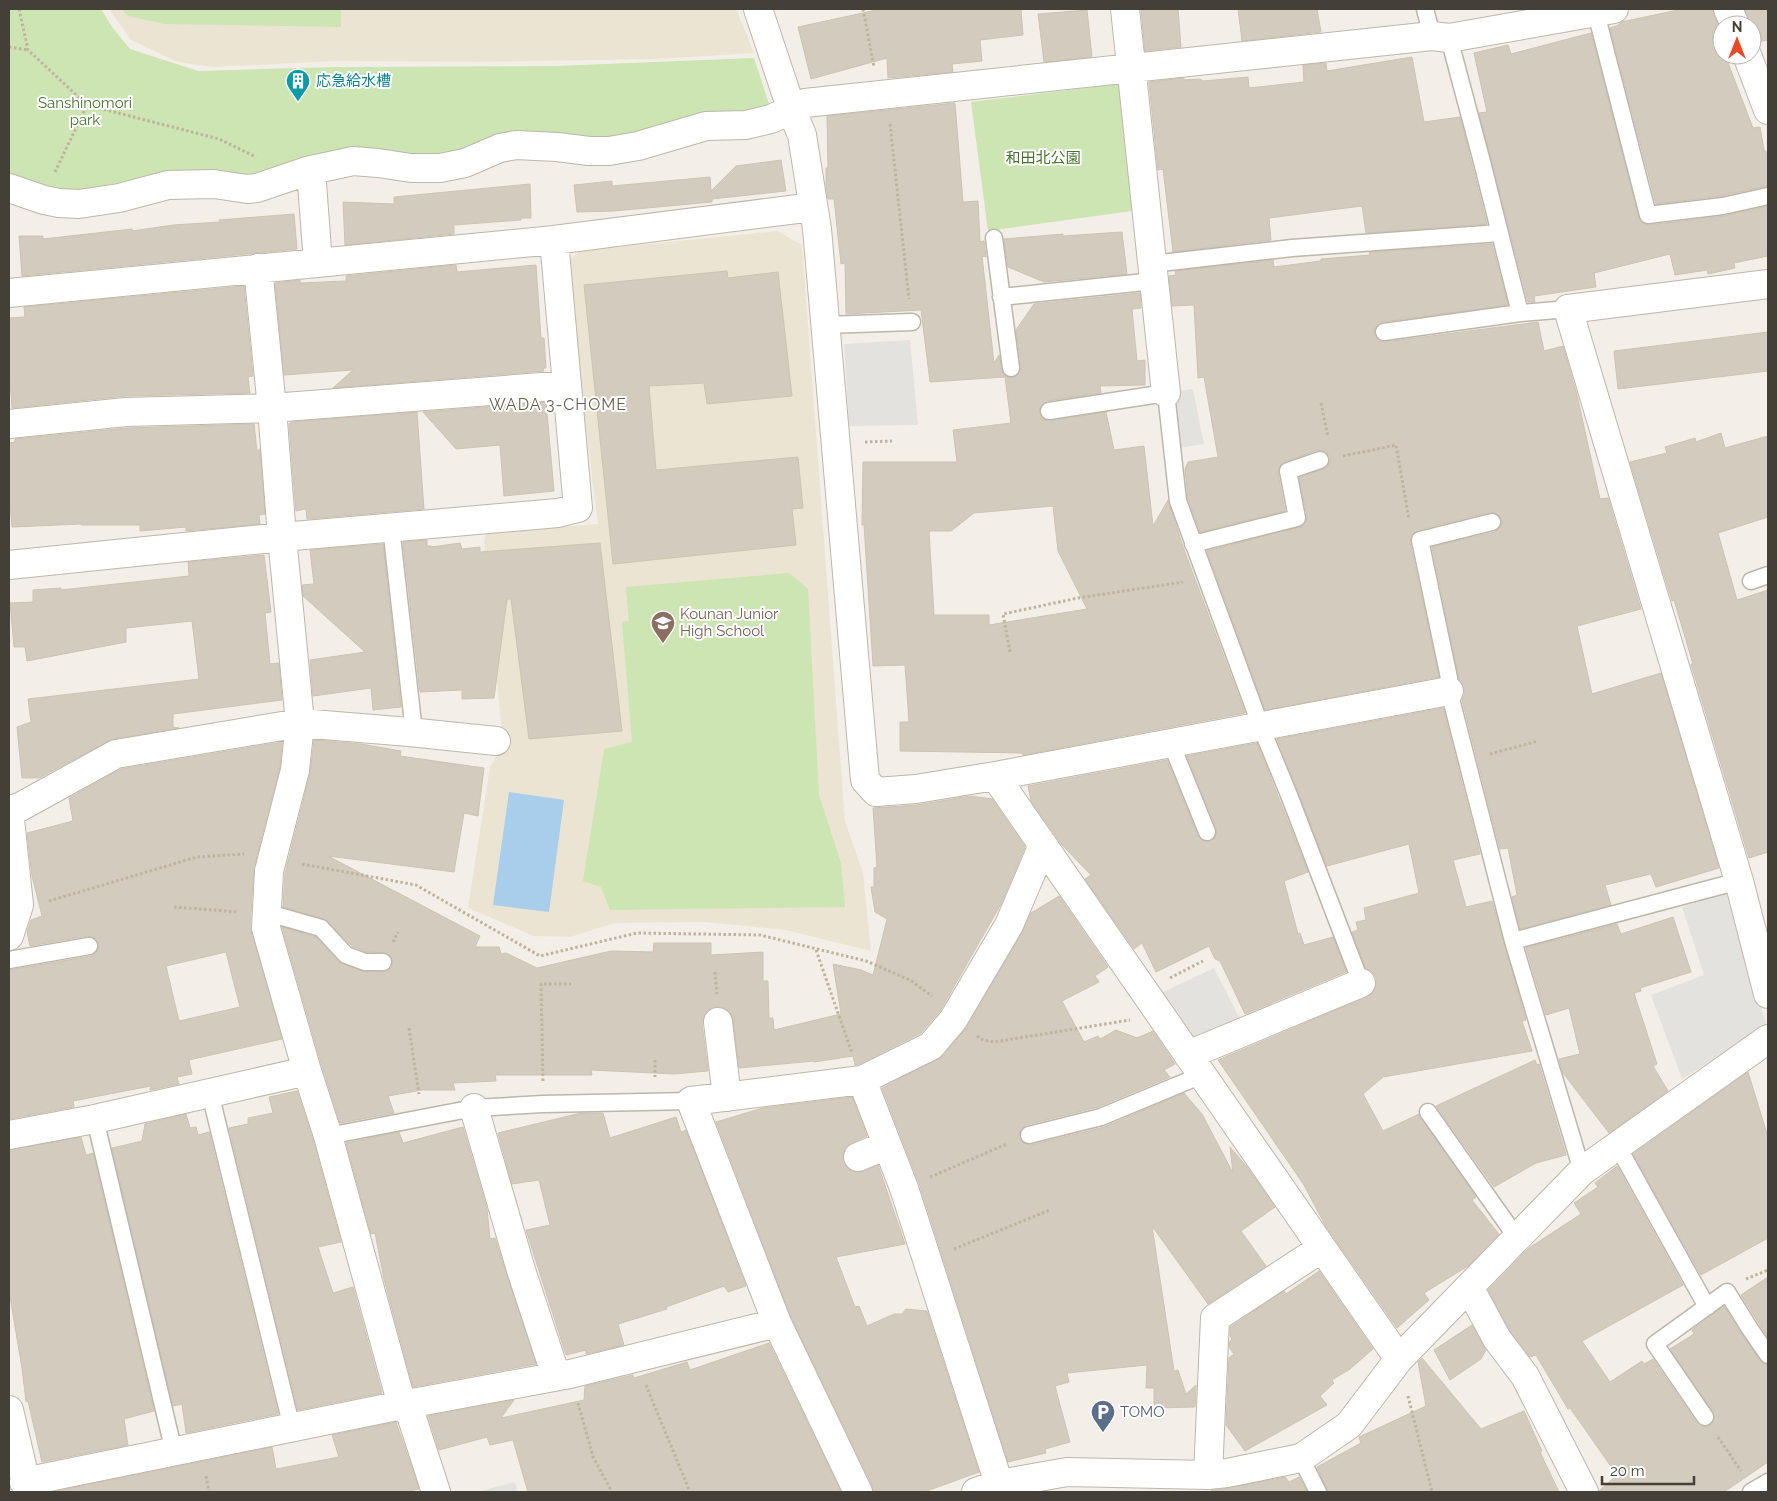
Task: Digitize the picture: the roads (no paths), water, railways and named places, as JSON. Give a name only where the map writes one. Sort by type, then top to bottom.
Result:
[{"type":"street","points":[[758,9],[792,111],[802,135],[812,208],[817,229],[865,780],[876,792],[916,789],[995,776],[1448,691]]},
{"type":"street","points":[[1125,9],[1166,393]]},
{"type":"street","points":[[9,188],[44,200],[79,204],[119,198],[168,185],[214,184],[247,189],[257,188],[311,170],[353,161],[412,168],[440,168],[465,163],[500,148],[516,145],[610,151],[638,146],[706,126],[746,125],[771,119],[792,111],[804,103],[1131,67],[1440,37],[1605,11]]},
{"type":"street","points":[[1751,65],[1768,110]]},
{"type":"street","points":[[311,170],[318,263]]},
{"type":"street","points":[[9,293],[554,240],[812,208]]},
{"type":"street","points":[[9,565],[282,537],[558,513],[578,508],[554,240]]},
{"type":"street","points":[[258,268],[300,723],[295,770],[272,858],[266,928],[307,1071],[328,1136],[402,1405],[411,1415],[436,1492]]},
{"type":"street","points":[[1768,284],[1568,310],[1739,882],[1768,994]]},
{"type":"street","points":[[9,424],[126,412],[272,408],[567,385]]},
{"type":"street","points":[[12,924],[19,905],[9,810],[20,807],[116,754],[300,723],[496,741]]},
{"type":"street","points":[[995,776],[1399,1359]]},
{"type":"street","points":[[858,1492],[777,1323],[691,1101],[862,1080],[931,1046],[955,1017],[1009,925],[1043,845]]},
{"type":"street","points":[[1195,1065],[1361,983]]},
{"type":"street","points":[[718,1022],[727,1097]]},
{"type":"street","points":[[862,1080],[904,1188],[928,1259],[987,1488],[1067,1472],[1117,1482],[1227,1473],[1300,1458],[1349,1425],[1399,1359],[1582,1171],[1768,1039]]},
{"type":"street","points":[[9,1136],[307,1071]]},
{"type":"street","points":[[474,1108],[521,1270],[563,1375]]},
{"type":"street","points":[[858,1157],[887,1145]]},
{"type":"street","points":[[1208,1475],[1215,1318],[1322,1248]]},
{"type":"street","points":[[1469,1286],[1497,1339],[1526,1376],[1584,1492]]},
{"type":"street","points":[[9,1410],[21,1481],[563,1375],[777,1323]]},
{"type":"lane","points":[[1425,9],[1440,37],[1500,233],[1520,313]]},
{"type":"lane","points":[[1605,11],[1648,215],[1724,206],[1768,196]]},
{"type":"lane","points":[[1001,297],[1153,273],[1292,248],[1500,233]]},
{"type":"lane","points":[[994,238],[1011,368]]},
{"type":"lane","points":[[1384,332],[1520,313],[1568,310]]},
{"type":"lane","points":[[826,325],[912,322]]},
{"type":"lane","points":[[1049,411],[1166,393],[1178,501],[1261,727],[1361,983]]},
{"type":"lane","points":[[1193,544],[1297,518],[1288,471],[1326,459]]},
{"type":"lane","points":[[1492,522],[1420,540],[1449,678],[1448,691],[1513,941],[1582,1171]]},
{"type":"lane","points":[[391,527],[414,732]]},
{"type":"lane","points":[[1751,580],[1768,575]]},
{"type":"lane","points":[[1172,743],[1207,832]]},
{"type":"lane","points":[[1513,941],[1739,882]]},
{"type":"lane","points":[[266,916],[279,916],[321,928],[346,955],[365,962],[383,962]]},
{"type":"lane","points":[[9,960],[90,946]]},
{"type":"lane","points":[[1029,1134],[1101,1117],[1195,1065]]},
{"type":"lane","points":[[210,1093],[292,1428]]},
{"type":"lane","points":[[328,1136],[474,1108],[544,1104],[691,1101]]},
{"type":"lane","points":[[1428,1112],[1517,1238]]},
{"type":"lane","points":[[95,1118],[174,1452]]},
{"type":"lane","points":[[1617,1145],[1707,1307]]},
{"type":"lane","points":[[1704,1417],[1655,1344],[1727,1292],[1768,1355]]},
{"type":"lane","points":[[1300,1458],[1318,1492]]},
{"type":"water","points":[[509,792],[564,800],[549,912],[493,905]]},
{"type":"place","name":"応急給水槽","points":[[298,102]]},
{"type":"place","name":"Kounan Junior High School","points":[[663,644]]},
{"type":"place","name":"TOMO","points":[[1103,1433]]},
{"type":"district","name":"WADA 3-CHOME","points":[[558,404]]},
{"type":"park label","name":"Sanshinomori park","points":[[85,112]]},
{"type":"park label","name":"和田北公園","points":[[1043,158]]}]
